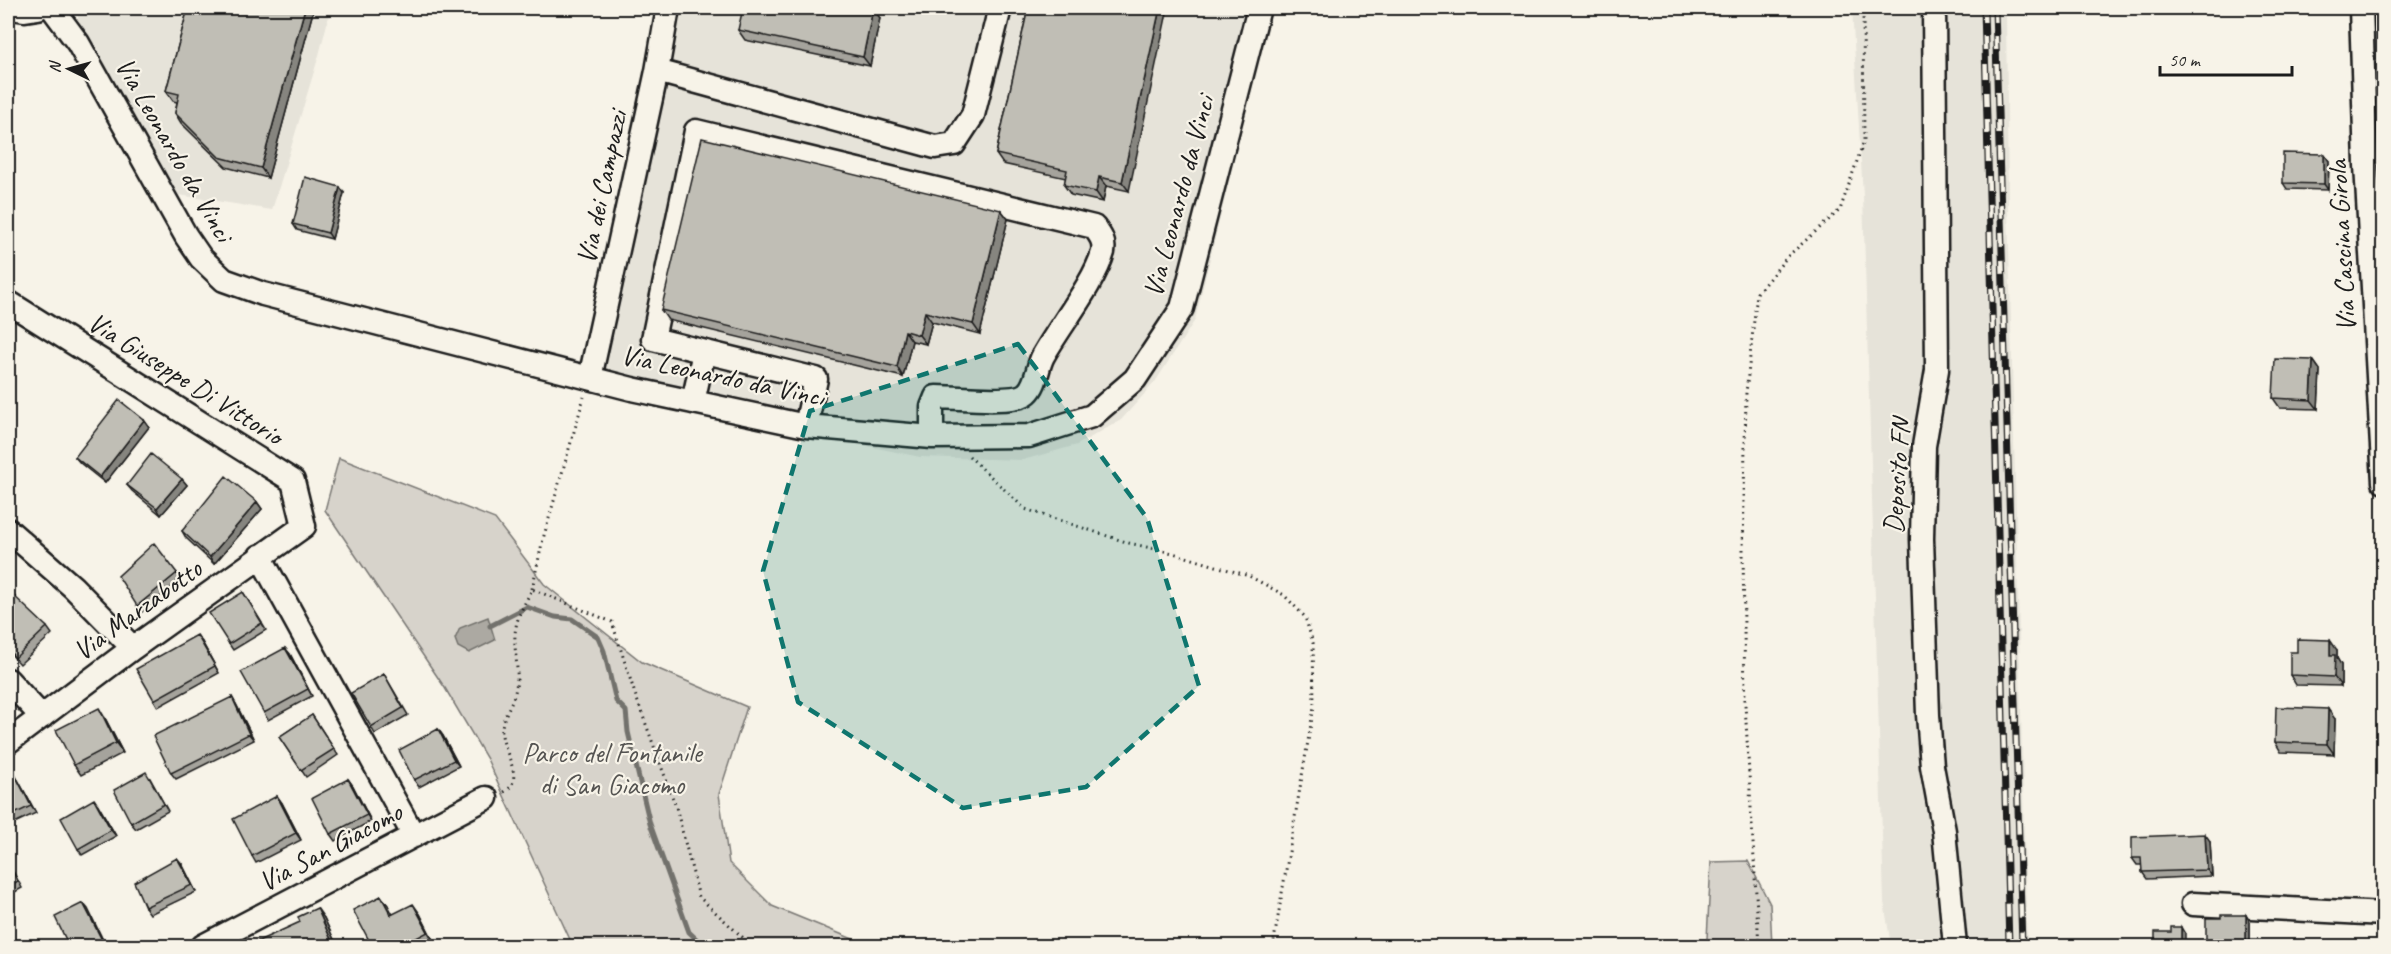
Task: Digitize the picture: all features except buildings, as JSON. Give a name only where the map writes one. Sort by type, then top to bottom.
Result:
[{"type":"street","points":[[11,8],[24,10],[38,8]]},
{"type":"street","name":"Via Leonardo da Vinci","points":[[52,8],[78,43],[186,236],[201,258],[224,280],[262,294],[693,402],[806,426],[941,438],[1029,435],[1092,416],[1135,379],[1182,308],[1259,8]]},
{"type":"street","name":"Via dei Campazzi","points":[[590,378],[657,71],[668,8]]},
{"type":"street","points":[[657,71],[935,147],[954,144],[974,115],[1000,8]]},
{"type":"street","name":"Deposito FN","points":[[1934,8],[1937,370],[1924,446],[1922,538],[1928,725],[1932,766],[1944,831],[1955,946]]},
{"type":"street","name":"Via Cascina Girola","points":[[2361,8],[2366,165],[2378,298],[2384,482]]},
{"type":"street","points":[[806,426],[816,380],[653,339],[696,131],[1094,227],[1102,238],[1103,252],[1089,280],[1042,358],[1033,385],[1026,394],[1014,399],[936,397],[932,406],[941,438]]},
{"type":"street","name":"Via Giuseppe Di Vittorio","points":[[8,302],[293,481],[304,526]]},
{"type":"street","points":[[693,402],[704,352]]},
{"type":"street","name":"Via Marzabotto","points":[[8,742],[133,648],[304,526]]},
{"type":"street","points":[[8,530],[73,587],[133,648]]},
{"type":"street","points":[[260,556],[414,836]]},
{"type":"street","points":[[8,680],[42,717]]},
{"type":"street","name":"Via San Giacomo","points":[[203,946],[486,798]]},
{"type":"street","points":[[2193,904],[2384,914]]},
{"type":"path","points":[[1759,946],[1745,704],[1743,562],[1746,393],[1757,292],[1788,256],[1840,210],[1864,141],[1863,8]]},
{"type":"path","points":[[486,798],[498,796],[511,788],[515,778],[502,733],[504,714],[513,701],[517,685],[516,627],[532,590],[555,494],[590,378]]},
{"type":"path","points":[[941,438],[1025,508],[1129,543],[1249,576],[1284,595],[1305,617],[1313,643],[1314,706],[1273,946]]},
{"type":"path","points":[[532,590],[612,622],[635,694],[676,807],[699,897],[752,946]]},
{"type":"highlighted area","points":[[1018,344],[1147,518],[1199,686],[1086,787],[963,808],[798,702],[763,571],[810,411]]},
{"type":"shaded area","points":[[77,8],[331,8],[272,210],[179,195],[79,26]]},
{"type":"shaded area","points":[[657,8],[1271,8],[1195,320],[1155,382],[1121,420],[1077,445],[1023,460],[920,457],[595,389]]},
{"type":"shaded area","points":[[1852,8],[2006,8],[2008,208],[2027,946],[1891,946],[1884,902],[1863,196]]},
{"type":"shaded area","points":[[488,617],[495,640],[469,653],[458,647],[455,639],[460,628]]},
{"type":"green space","name":"Parco del Fontanile di San Giacomo","points":[[339,458],[495,519],[544,584],[642,662],[747,707],[719,794],[729,863],[772,906],[870,946],[573,946],[487,759],[445,688],[325,510]]},
{"type":"green space","points":[[1748,861],[1770,904],[1772,946],[1709,946],[1707,939],[1711,862]]},
{"type":"waterway","points":[[490,626],[527,607],[555,617],[572,619],[598,637],[604,651],[616,701],[626,711],[628,732],[650,824],[689,932],[704,946]]},
{"type":"railway","points":[[1984,8],[2009,946]]},
{"type":"railway","points":[[1995,8],[2022,946]]}]
